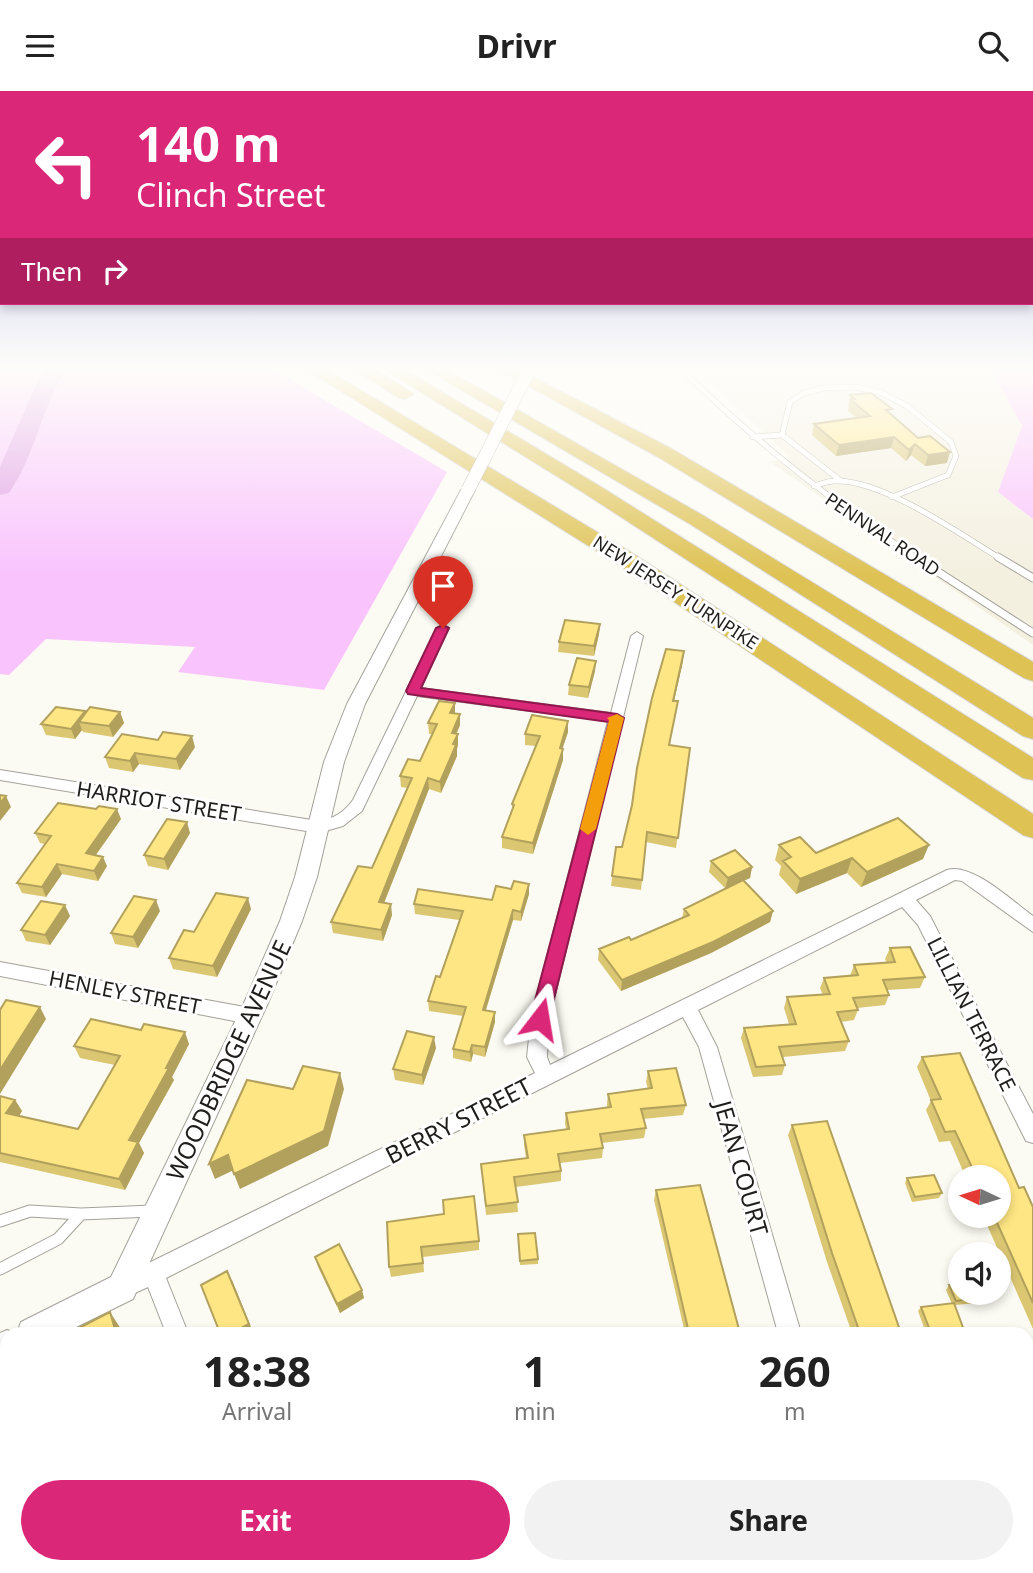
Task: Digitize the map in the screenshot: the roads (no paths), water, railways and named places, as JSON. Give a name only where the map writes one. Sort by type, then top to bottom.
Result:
[{"type":"highway","name":"NEW JERSEY TURNPIKE","points":[[426,437],[655,578],[1033,828]]},
{"type":"highway","points":[[478,437],[894,682]]},
{"type":"highway","name":"NEW JERSEY TURNPIKE","points":[[505,437],[591,489],[1033,771]]},
{"type":"highway","points":[[553,437],[697,520],[1033,730]]},
{"type":"highway","points":[[584,437],[675,497],[697,520]]},
{"type":"highway","points":[[633,437],[676,460],[1033,673]]},
{"type":"street","name":"WOODBRIDGE AVENUE","points":[[122,1288],[250,1016],[291,921],[334,762],[356,704],[495,437]]},
{"type":"street","points":[[318,827],[338,822],[357,807],[443,628]]},
{"type":"street","points":[[546,1076],[537,1057],[540,1019],[637,636]]},
{"type":"street","points":[[413,691],[617,718]]},
{"type":"street","name":"HARRIOT STREET","points":[[0,775],[318,827]]},
{"type":"street","name":"BERRY STREET","points":[[44,1327],[904,897],[960,873],[1033,925]]},
{"type":"street","name":"LILLIAN TERRACE","points":[[904,897],[924,921],[1033,1134]]},
{"type":"street","name":"HENLEY STREET","points":[[0,969],[250,1016]]},
{"type":"street","name":"JEAN COURT","points":[[686,1007],[699,1025],[708,1047],[788,1327]]},
{"type":"street","points":[[153,1272],[175,1327]]},
{"type":"lane","name":"PENNVAL ROAD","points":[[753,437],[814,486],[906,551],[1033,633]]},
{"type":"lane","points":[[785,437],[841,481]]},
{"type":"lane","points":[[892,497],[948,475],[956,459],[954,448],[945,437]]},
{"type":"lane","points":[[814,486],[841,481],[870,486],[933,518],[1033,578]]},
{"type":"lane","points":[[0,1221],[30,1210],[81,1214],[158,1210]]},
{"type":"lane","points":[[0,1269],[58,1239],[81,1214]]},
{"type":"waterway","points":[[0,488],[26,437]]}]
